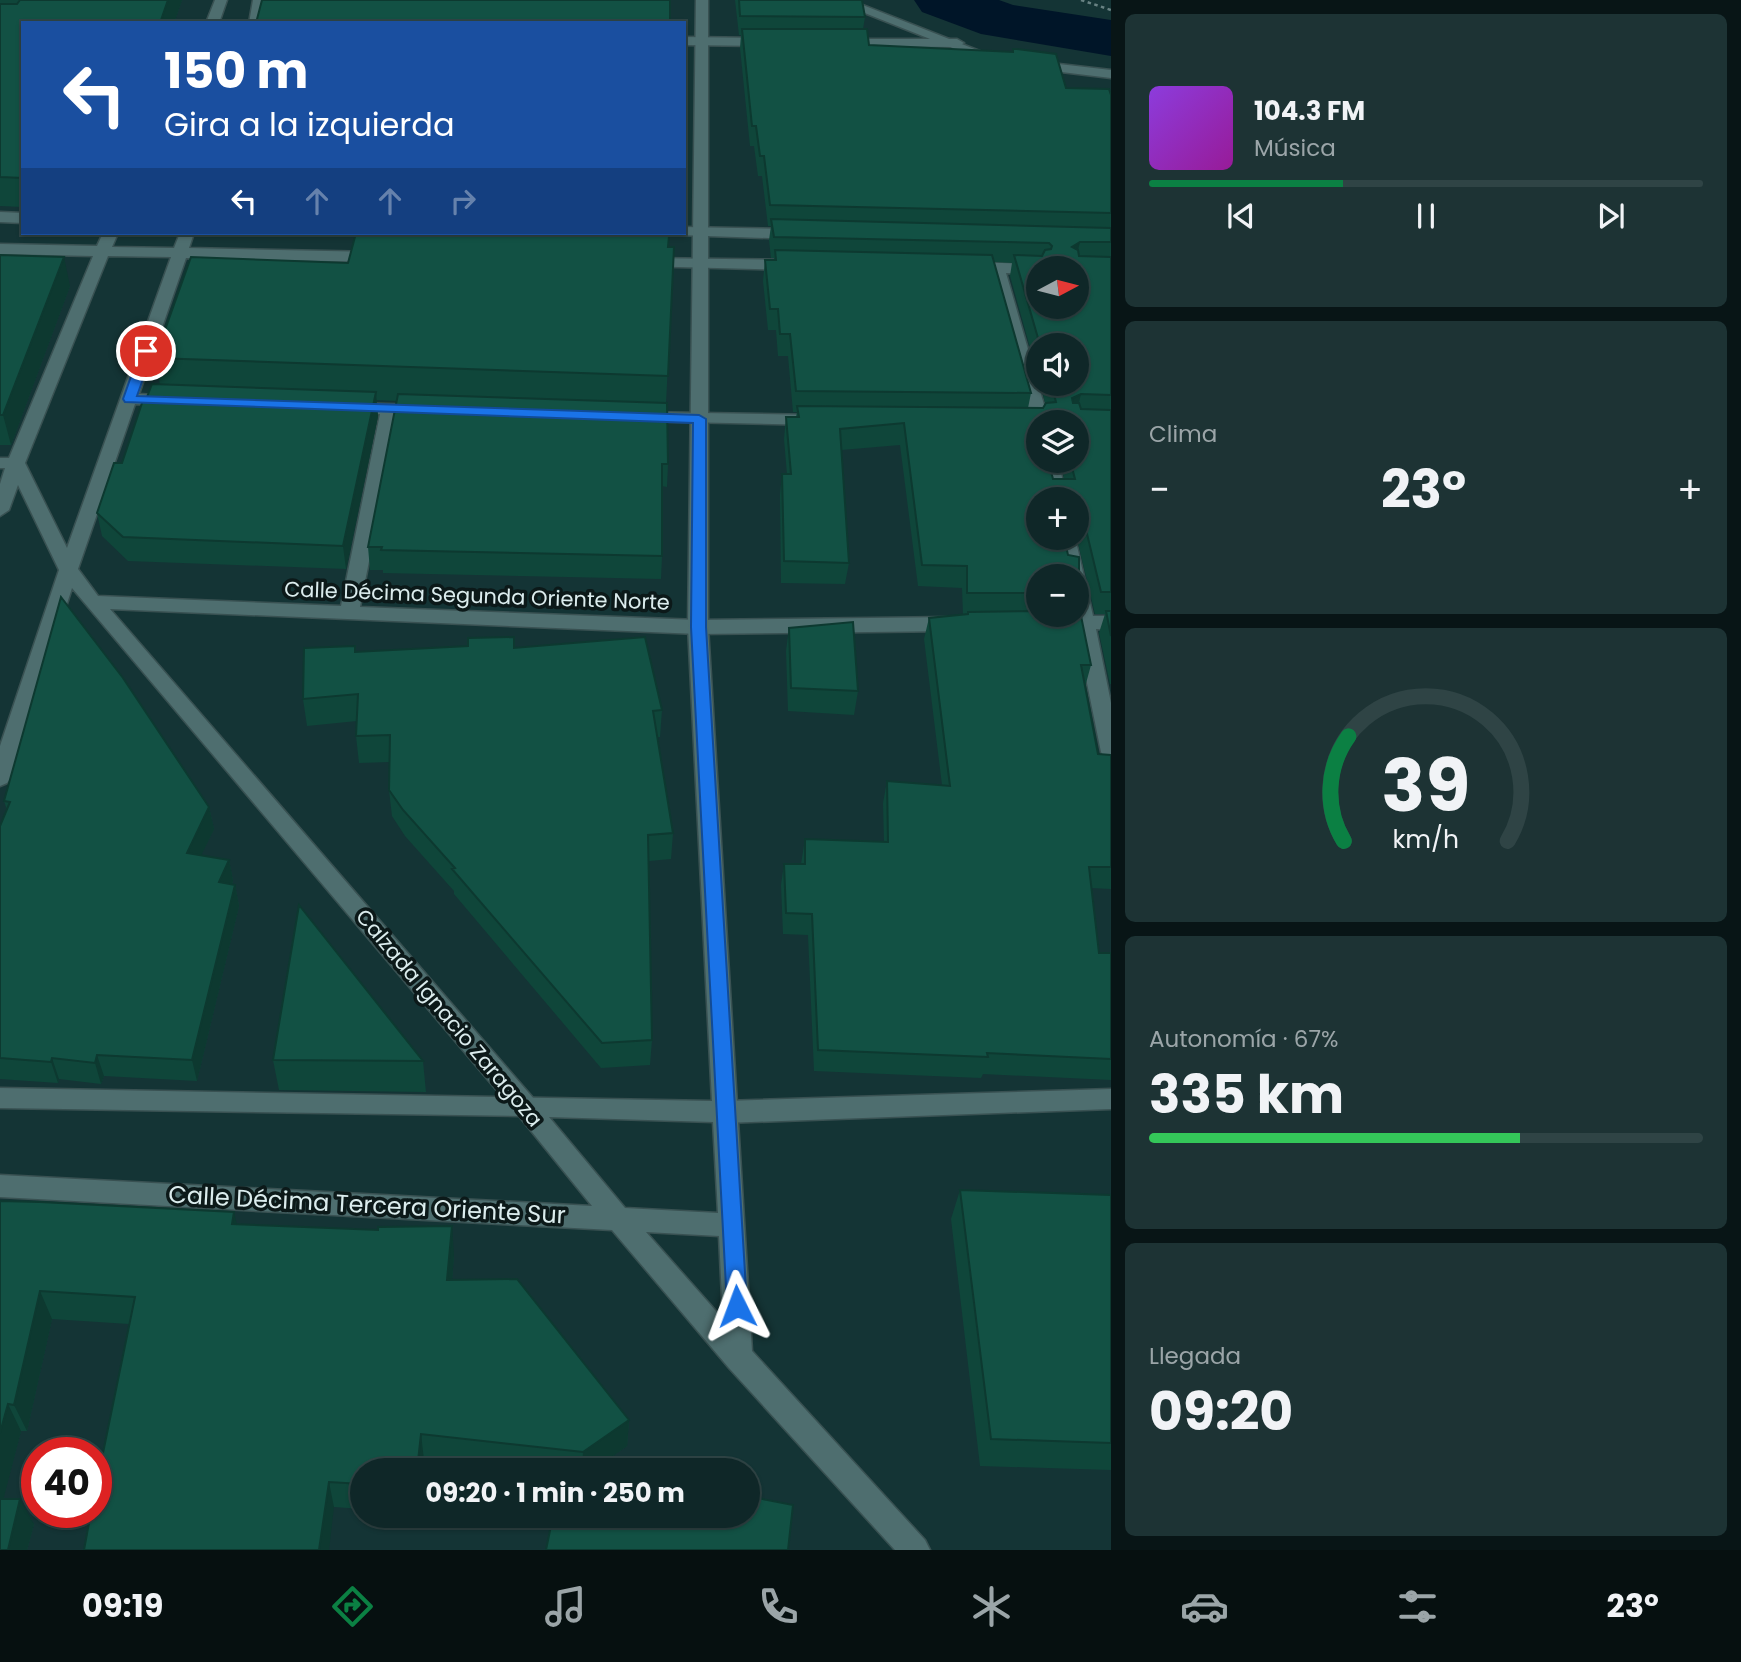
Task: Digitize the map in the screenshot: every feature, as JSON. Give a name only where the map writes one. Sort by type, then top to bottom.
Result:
[{"type":"street","points":[[213,21],[220,0]]},
{"type":"street","points":[[255,21],[259,0]]},
{"type":"street","points":[[702,0],[693,232],[701,264],[698,627],[739,1359]]},
{"type":"street","points":[[838,0],[999,61],[1111,74]]},
{"type":"street","points":[[686,41],[778,42]]},
{"type":"street","points":[[830,43],[957,43]]},
{"type":"street","points":[[0,217],[21,218]]},
{"type":"street","points":[[693,232],[811,234]]},
{"type":"street","points":[[0,510],[8,463],[109,235]]},
{"type":"street","points":[[0,778],[68,570],[186,235]]},
{"type":"street","points":[[0,249],[386,258]]},
{"type":"street","points":[[633,263],[809,265]]},
{"type":"street","points":[[957,267],[1026,269]]},
{"type":"street","points":[[997,268],[1031,410]]},
{"type":"street","points":[[130,399],[184,401]]},
{"type":"street","points":[[335,407],[443,411]]},
{"type":"street","points":[[349,614],[390,409]]},
{"type":"street","points":[[618,416],[835,420]]},
{"type":"street","name":"Calzada Ignacio Zaragoza","points":[[8,463],[68,570],[93,602],[525,1105],[616,1218],[739,1359],[915,1550]]},
{"type":"street","name":"Calle Décima Segunda Oriente Norte","points":[[93,602],[698,627],[975,624]]},
{"type":"street","points":[[1089,622],[1111,623]]},
{"type":"street","points":[[1087,627],[1111,752]]},
{"type":"street","points":[[0,1098],[525,1105],[725,1112],[1111,1099]]},
{"type":"street","name":"Calle Décima Tercera Oriente Sur","points":[[0,1186],[733,1226]]},
{"type":"path","points":[[1081,0],[1111,10]]},
{"type":"path","points":[[1096,0],[1099,6]]},
{"type":"building","points":[[20,0],[168,0],[161,21],[21,21],[21,178],[0,177],[0,4],[17,4]]},
{"type":"building","points":[[262,0],[670,0],[670,21],[257,21]]},
{"type":"building","points":[[739,0],[862,0],[865,17],[740,16]]},
{"type":"building","points":[[742,29],[867,29],[869,45],[1013,52],[1013,49],[1017,49],[1056,54],[1066,88],[1109,89],[1111,213],[770,205],[764,156],[760,156],[756,126],[752,126]]},
{"type":"building","points":[[771,219],[1111,228],[1111,242],[1080,242],[1072,247],[1078,250],[1079,256],[1042,256],[1045,250],[1051,249],[1049,243],[774,237]]},
{"type":"building","points":[[355,235],[669,236],[668,247],[674,247],[668,376],[155,358],[191,257],[348,263]]},
{"type":"building","points":[[775,250],[992,255],[1026,375],[1026,393],[796,391],[790,334],[780,334],[778,309],[770,309],[765,260],[776,260]]},
{"type":"building","points":[[0,255],[64,257],[3,415],[0,415]]},
{"type":"building","points":[[1014,255],[1042,256],[1026,256],[1026,297]]},
{"type":"building","points":[[1089,256],[1111,257],[1111,395],[1089,394],[1089,333],[1037,333],[1032,319],[1089,319]]},
{"type":"building","points":[[152,384],[376,392],[343,546],[123,537],[97,513],[114,463],[122,463],[144,397],[147,397]]},
{"type":"building","points":[[398,394],[667,403],[668,464],[662,464],[662,556],[381,550],[382,547],[368,547]]},
{"type":"building","points":[[1054,396],[1076,396],[1072,398],[1073,403],[1079,403],[1081,409],[1111,410],[1111,592],[1101,592],[1089,542],[1089,487],[1026,487],[1026,550],[1067,550],[1068,555],[1079,557],[1079,564],[1026,564],[1026,593],[967,593],[967,566],[922,565],[904,423],[840,429],[849,563],[784,561],[782,474],[791,474],[786,417],[799,417],[797,406],[1043,408],[1046,403],[1056,402]]},
{"type":"building","points":[[61,597],[123,678],[209,807],[187,853],[229,860],[219,882],[235,885],[192,1060],[97,1055],[95,1063],[52,1058],[51,1062],[0,1058],[0,826],[10,802],[4,801]]},
{"type":"building","points":[[1026,611],[1026,627],[1083,627],[1091,665],[1081,665],[1098,754],[1111,755],[1111,867],[1089,867],[1099,953],[1111,953],[1111,1059],[987,1053],[988,1057],[818,1050],[812,914],[786,913],[784,864],[805,864],[805,839],[888,842],[887,781],[950,786],[929,618],[968,612]]},
{"type":"building","points":[[1106,611],[1111,611],[1111,636]]},
{"type":"building","points":[[853,622],[858,691],[791,688],[789,628]]},
{"type":"building","points":[[514,637],[514,648],[645,637],[662,710],[653,711],[673,833],[648,835],[652,1040],[602,1043],[452,869],[455,868],[403,810],[389,790],[390,735],[356,736],[358,694],[303,699],[304,648],[355,646],[355,652],[468,646],[468,638]]},
{"type":"building","points":[[299,905],[423,1061],[273,1060]]},
{"type":"building","points":[[960,1190],[1111,1195],[1111,1443],[991,1439]]},
{"type":"building","points":[[0,1201],[234,1212],[232,1224],[378,1230],[378,1227],[452,1226],[447,1280],[517,1279],[629,1420],[583,1452],[421,1434],[418,1458],[350,1458],[350,1483],[329,1482],[319,1550],[84,1550],[88,1528],[112,1528],[112,1437],[106,1437],[135,1297],[40,1291],[14,1405],[8,1404],[0,1433]]},
{"type":"building","points":[[0,1499],[20,1499],[8,1550],[0,1550]]},
{"type":"building","points":[[760,1499],[793,1505],[788,1550],[546,1550],[551,1528],[760,1528]]},
{"type":"waterway","points":[[943,0],[1002,21],[1111,38]]},
{"type":"route","points":[[146,351],[130,399],[699,419],[698,627],[737,1306]]}]
